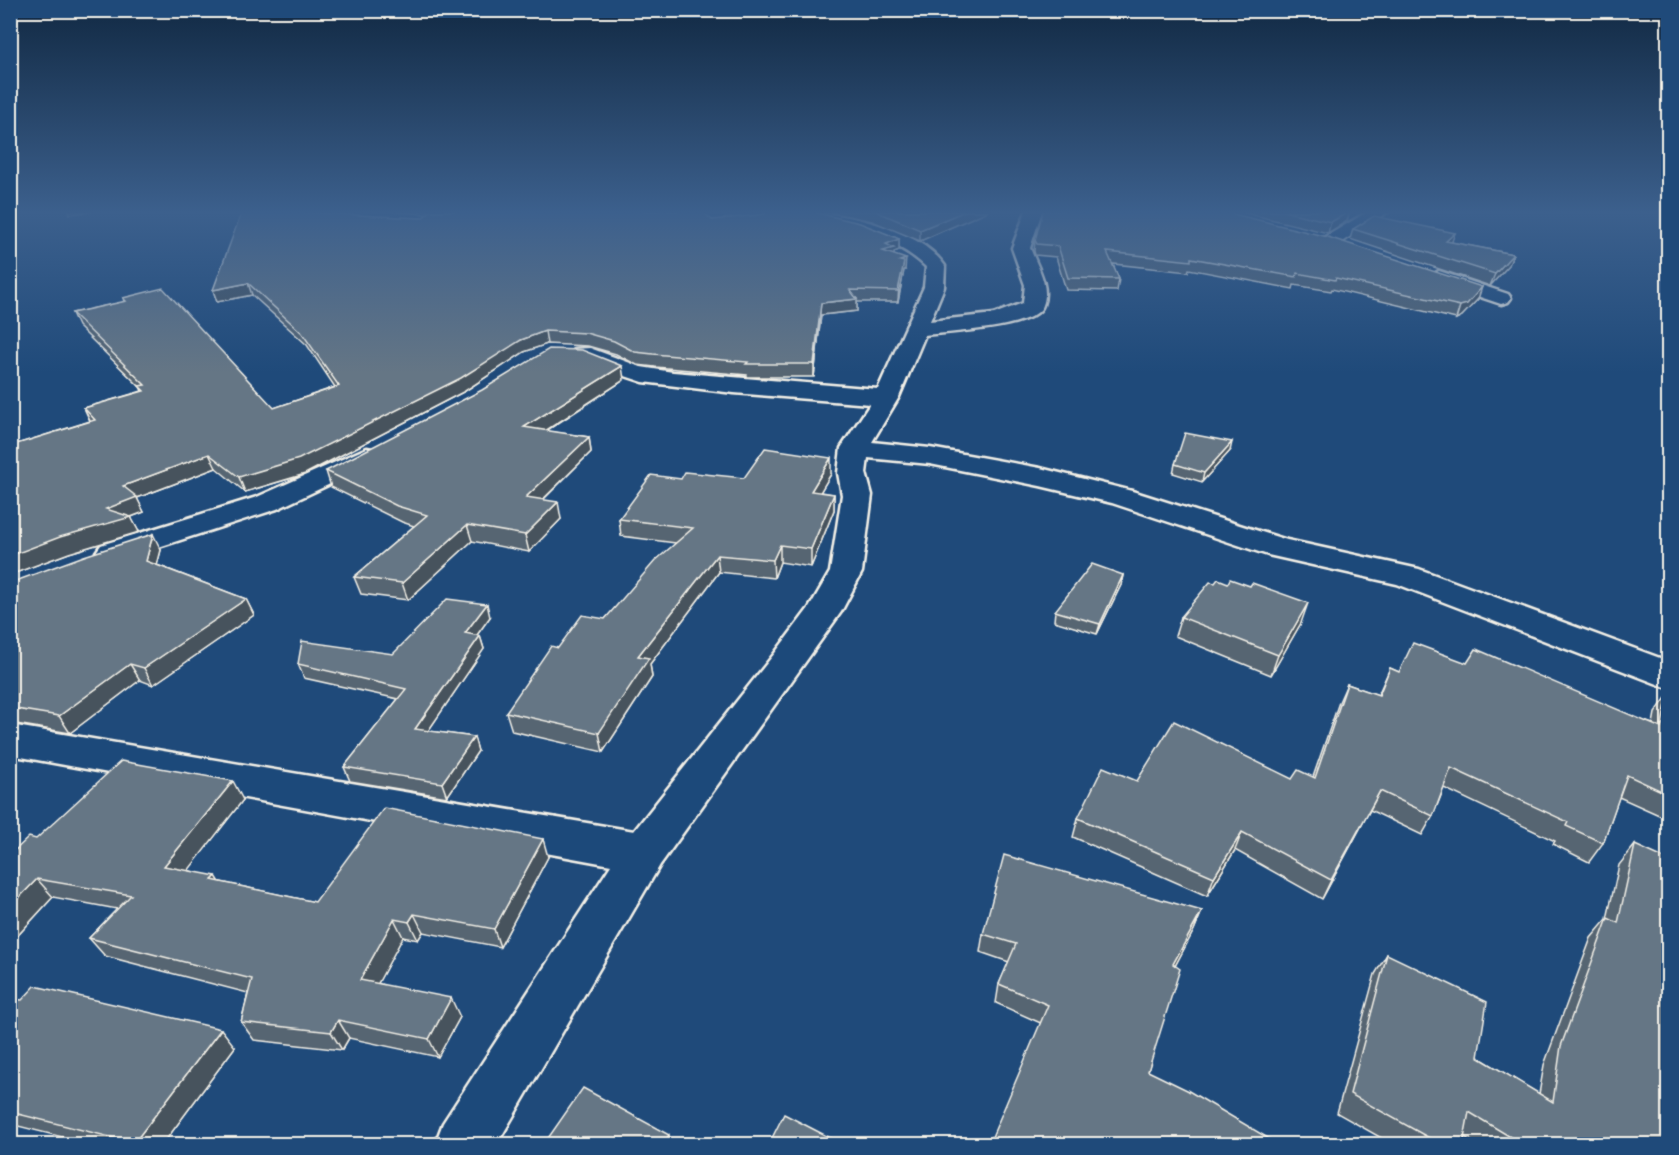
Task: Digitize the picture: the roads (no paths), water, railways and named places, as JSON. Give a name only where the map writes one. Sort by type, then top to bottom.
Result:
[{"type":"street","points":[[464,1144],[644,852],[788,662],[824,612],[846,572],[857,495],[852,472],[855,448],[887,397],[934,287],[935,265]]},
{"type":"street","points":[[916,329],[1024,313],[1033,306],[1035,285],[1027,265]]},
{"type":"street","points":[[1422,272],[1501,298]]},
{"type":"street","points":[[554,353],[597,357],[640,375],[726,386],[887,397]]},
{"type":"street","points":[[92,558],[267,503],[307,486],[392,442]]},
{"type":"street","points":[[855,448],[941,458],[1122,496],[1279,548],[1407,576],[1668,675]]},
{"type":"street","points":[[10,740],[644,852]]}]
